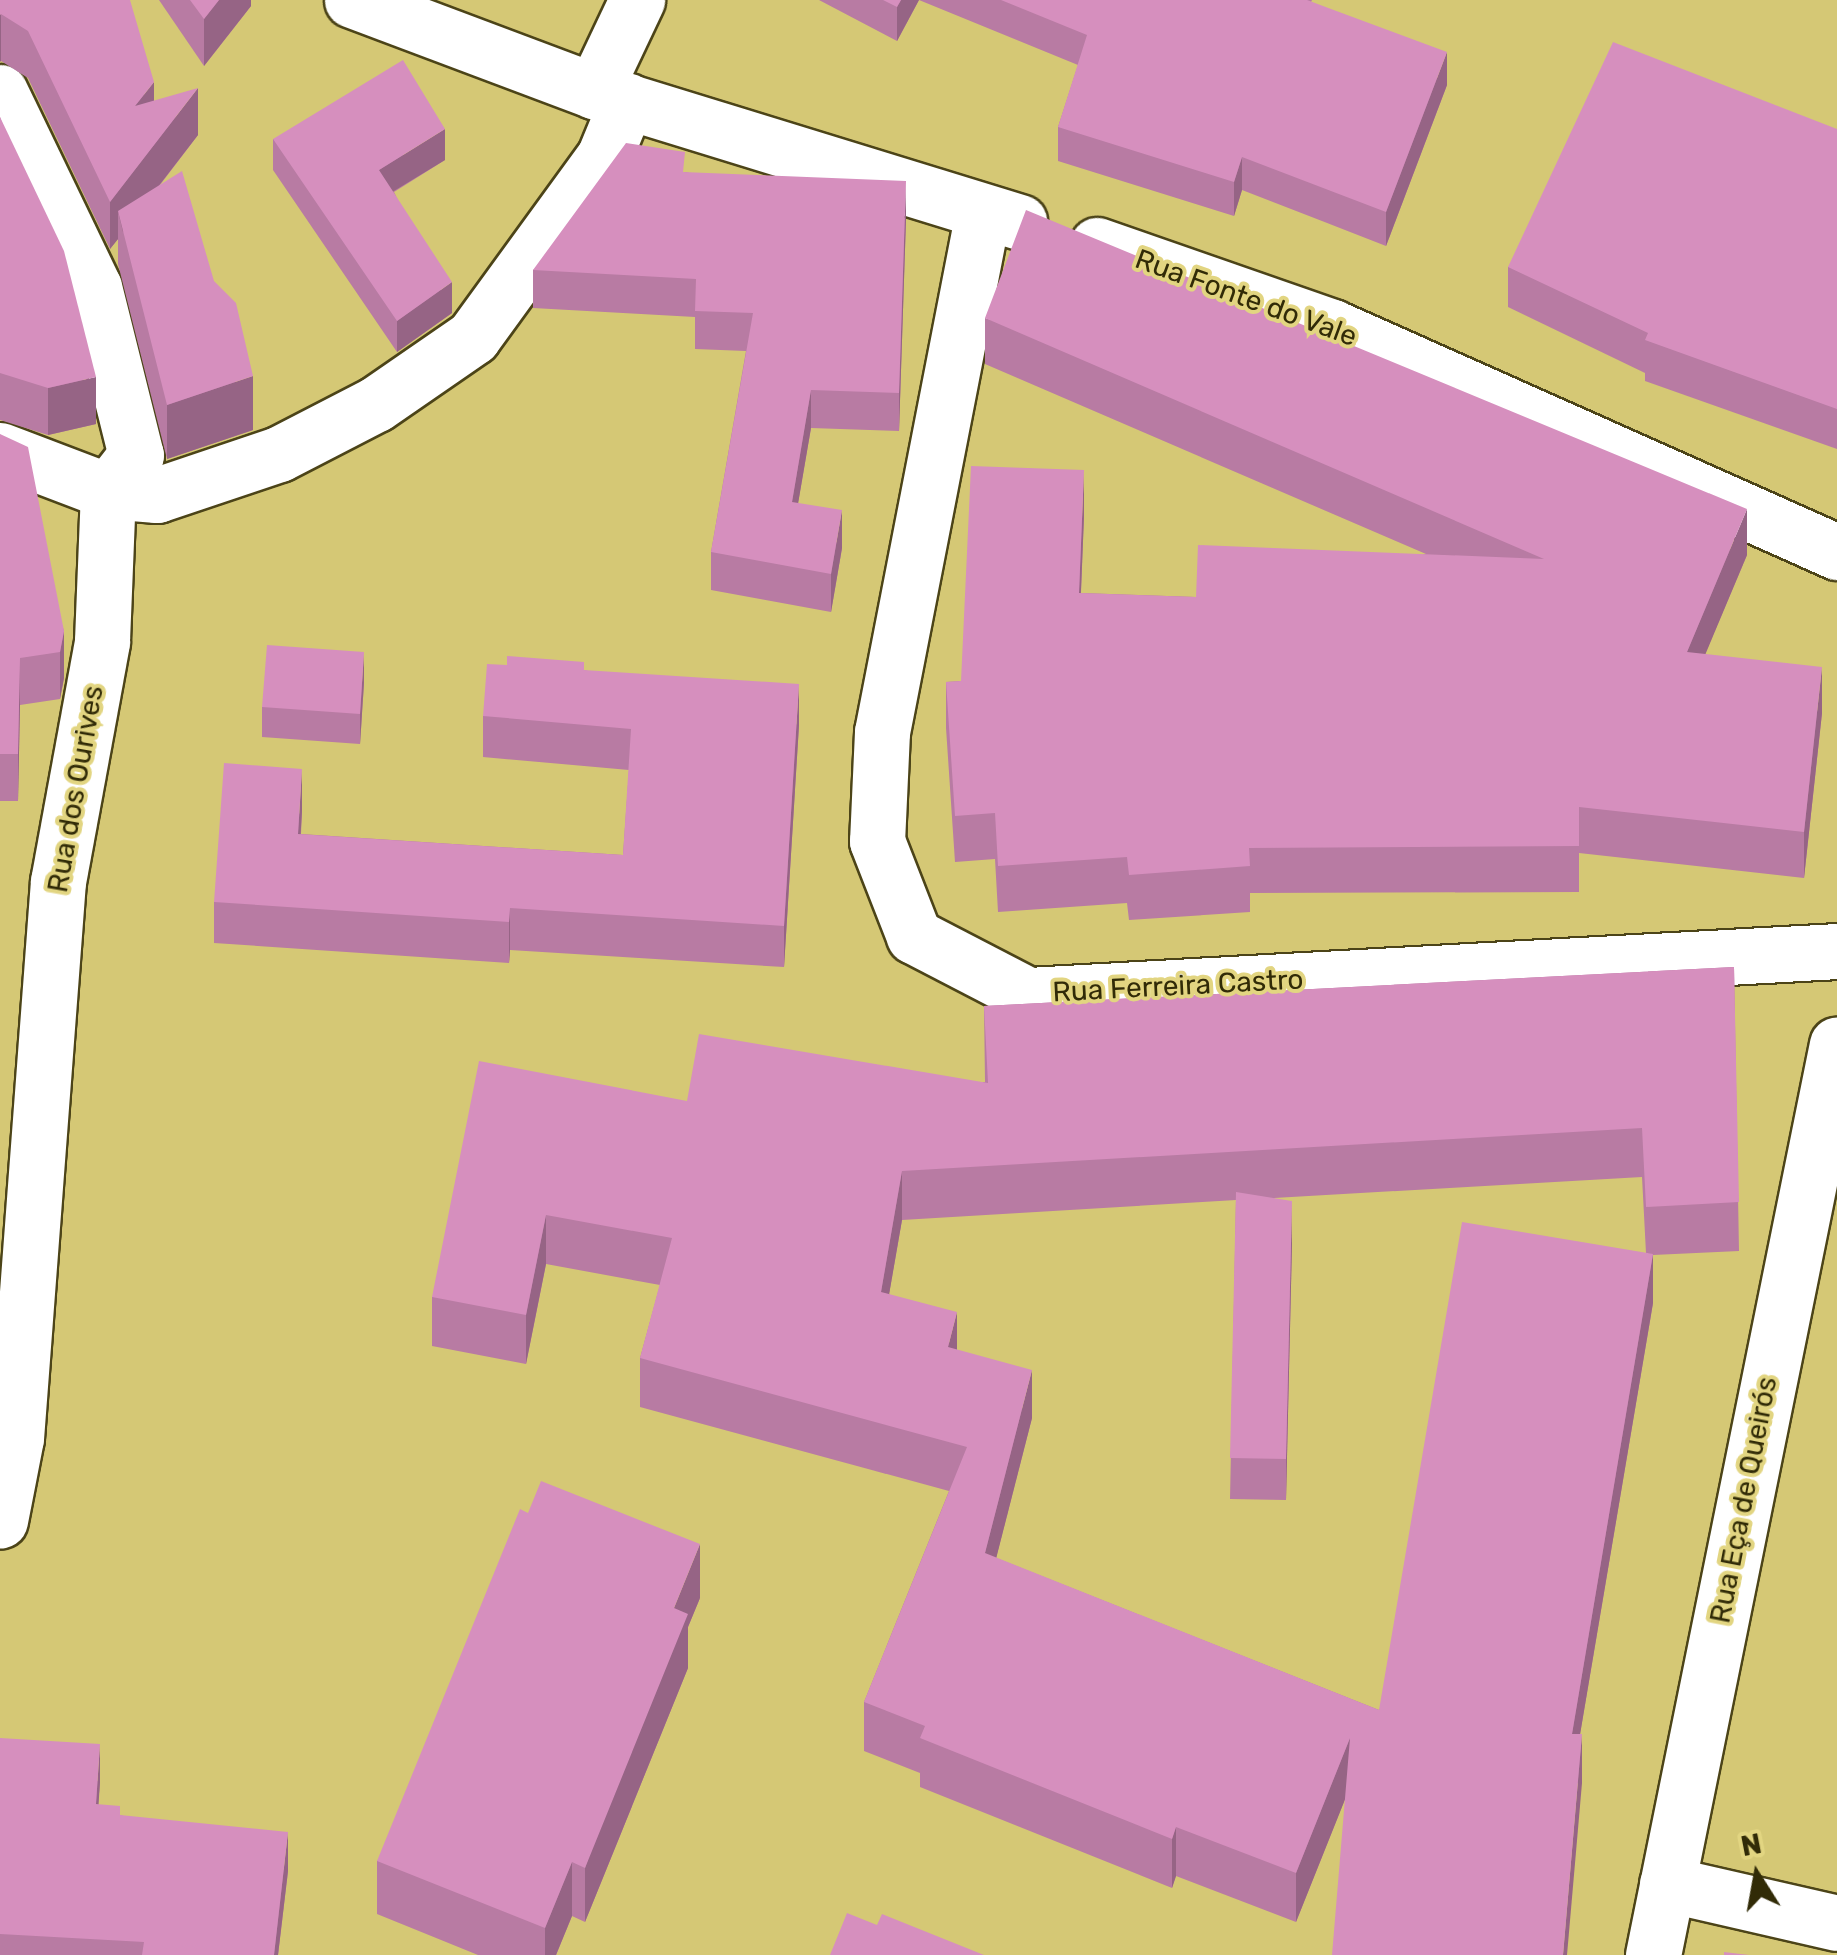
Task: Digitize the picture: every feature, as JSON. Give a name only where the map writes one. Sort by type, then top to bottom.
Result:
[{"type":"street","name":"Rua Fonte do Vale","points":[[352,0],[610,96],[983,212],[1332,327],[1837,552]]},
{"type":"street","points":[[0,450],[108,491],[157,495],[279,454],[376,404],[473,337],[604,157],[610,96],[637,0]]},
{"type":"street","points":[[0,92],[94,287],[128,408],[136,455],[108,491]]},
{"type":"street","name":"Rua Ferreira Castro","points":[[983,212],[882,732],[876,840],[914,936],[1028,995],[1837,951]]},
{"type":"street","name":"Rua dos Ourives","points":[[0,1520],[16,1438],[24,1032],[58,881],[102,642],[108,491]]},
{"type":"street","name":"Rua Eça de Queirós","points":[[1653,1955],[1837,1044]]},
{"type":"street","points":[[1667,1884],[1837,1923]]},
{"type":"building","points":[[0,0],[130,0],[154,82],[135,106],[198,88],[110,202],[28,31],[0,15]]},
{"type":"building","points":[[190,0],[219,0],[204,19]]},
{"type":"building","points":[[883,0],[901,0],[897,7]]},
{"type":"building","points":[[1001,0],[1307,0],[1447,52],[1386,212],[1242,157],[1234,182],[1058,127],[1087,35]]},
{"type":"building","points":[[1613,42],[1837,129],[1837,409],[1645,340],[1648,333],[1508,267]]},
{"type":"building","points":[[403,60],[445,129],[379,170],[452,282],[397,321],[273,139]]},
{"type":"building","points":[[0,117],[64,251],[96,377],[48,388],[0,373]]},
{"type":"building","points":[[626,143],[685,152],[683,172],[906,181],[899,393],[811,390],[792,502],[842,510],[831,574],[711,552],[753,313],[695,311],[696,279],[533,270]]},
{"type":"building","points":[[182,171],[214,281],[236,303],[253,376],[167,405],[118,211]]},
{"type":"building","points":[[1026,210],[1747,509],[1687,652],[1822,667],[1804,832],[1579,807],[1579,846],[1249,848],[1250,866],[1129,875],[1127,857],[998,866],[995,813],[955,816],[946,682],[961,681],[971,466],[1084,470],[1079,593],[1196,597],[1198,545],[1544,559],[985,318]]},
{"type":"building","points":[[0,434],[28,447],[64,631],[60,652],[20,658],[18,754],[0,754]]},
{"type":"building","points":[[267,645],[364,652],[360,714],[262,707]]},
{"type":"building","points":[[507,656],[584,662],[584,670],[799,684],[784,926],[510,908],[509,922],[214,902],[224,763],[302,769],[298,834],[623,855],[631,729],[483,716],[487,664],[507,665]]},
{"type":"building","points":[[1734,967],[1739,1202],[1646,1207],[1642,1128],[902,1171],[881,1292],[957,1312],[948,1347],[1032,1370],[985,1553],[1379,1710],[1462,1222],[1653,1254],[1572,1734],[1582,1734],[1563,1955],[1332,1955],[1350,1738],[1296,1873],[1176,1827],[1172,1839],[920,1738],[925,1726],[864,1702],[967,1447],[640,1358],[672,1238],[546,1215],[526,1315],[432,1297],[479,1061],[687,1101],[699,1034],[988,1083],[984,1006]]},
{"type":"building","points":[[1236,1192],[1292,1201],[1286,1459],[1230,1458]]},
{"type":"building","points":[[541,1481],[700,1544],[674,1608],[688,1614],[585,1868],[572,1862],[545,1928],[377,1861],[520,1509],[528,1513]]},
{"type":"building","points":[[0,1738],[100,1744],[96,1804],[120,1806],[120,1815],[288,1832],[274,1955],[142,1955],[144,1942],[0,1934]]},
{"type":"building","points":[[847,1913],[877,1925],[882,1914],[984,1955],[830,1955]]}]
